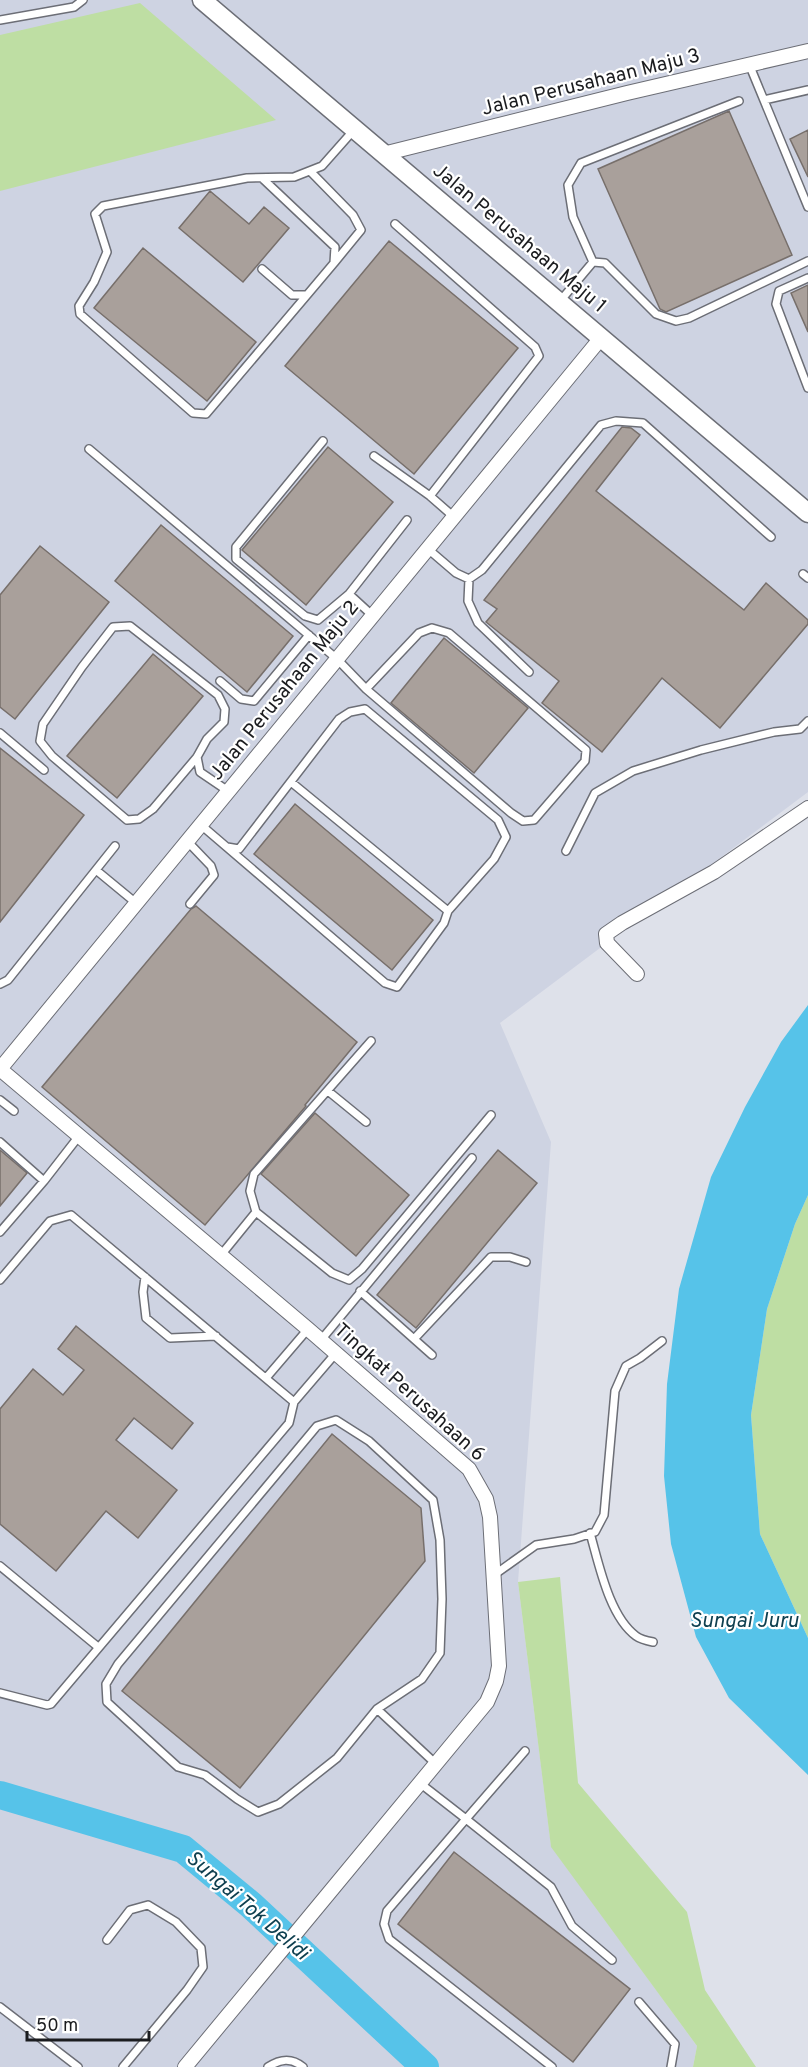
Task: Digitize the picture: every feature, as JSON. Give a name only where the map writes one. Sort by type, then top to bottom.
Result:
[{"type":"street","name":"Jalan Perusahaan Maju 1","points":[[202,0],[808,513]]},
{"type":"street","name":"Jalan Perusahaan Maju 3","points":[[383,154],[808,51]]},
{"type":"street","name":"Jalan Perusahaan Maju 2","points":[[0,1069],[601,338]]},
{"type":"street","points":[[637,974],[608,943],[606,934],[714,872],[808,808]]},
{"type":"street","name":"Tingkat Perusahaan 6","points":[[0,1069],[470,1469],[480,1485],[488,1508],[499,1666],[496,1681],[481,1711],[185,2067]]},
{"type":"lane","points":[[0,20],[74,7],[83,0]]},
{"type":"lane","points":[[749,64],[808,207]]},
{"type":"lane","points":[[764,100],[808,90]]},
{"type":"lane","points":[[593,262],[573,217],[568,185],[581,163],[739,101]]},
{"type":"lane","points":[[310,171],[353,215],[361,231],[206,414],[193,413],[80,314],[79,306],[94,282],[107,252],[95,214],[103,206],[247,178],[294,177],[322,166],[355,130]]},
{"type":"lane","points":[[262,178],[335,247],[334,263]]},
{"type":"lane","points":[[395,224],[536,347],[539,356],[430,496]]},
{"type":"lane","points":[[593,262],[605,263],[656,314],[676,321],[689,318],[808,261]]},
{"type":"lane","points":[[559,302],[593,262]]},
{"type":"lane","points":[[262,269],[292,295],[307,295]]},
{"type":"lane","points":[[808,278],[779,291],[776,304],[808,388]]},
{"type":"lane","points":[[469,579],[482,570],[601,425],[616,421],[643,423],[771,537]]},
{"type":"lane","points":[[323,441],[236,547],[236,559],[305,616],[318,620],[349,594],[407,520]]},
{"type":"lane","points":[[89,449],[337,659],[366,689],[511,813],[523,820],[534,820],[585,761],[586,750],[449,633],[432,628],[418,633],[366,689]]},
{"type":"lane","points":[[374,456],[454,516]]},
{"type":"lane","points":[[428,549],[456,573],[469,579]]},
{"type":"lane","points":[[469,579],[468,601],[478,623],[529,672]]},
{"type":"lane","points":[[349,594],[373,616]]},
{"type":"lane","points":[[197,757],[153,809],[139,819],[127,820],[52,756],[40,741],[44,724],[98,645],[113,627],[130,626],[218,695],[225,709],[224,722],[207,739],[197,757],[200,772],[228,791]]},
{"type":"lane","points":[[220,681],[241,699],[254,701],[309,635]]},
{"type":"lane","points":[[201,825],[385,983],[397,987],[444,923],[448,910],[494,859],[506,837],[498,820],[364,710],[350,712],[339,719],[239,849],[227,847]]},
{"type":"lane","points":[[566,851],[595,793],[633,771],[701,750],[774,732],[800,729],[808,721]]},
{"type":"lane","points":[[0,733],[44,770]]},
{"type":"lane","points":[[291,782],[448,910]]},
{"type":"lane","points":[[187,841],[211,866],[214,875],[190,904]]},
{"type":"lane","points":[[0,984],[8,980],[115,846]]},
{"type":"lane","points":[[96,870],[136,903]]},
{"type":"lane","points":[[371,1041],[254,1174],[250,1191],[256,1212],[332,1273],[348,1280],[362,1269],[491,1115]]},
{"type":"lane","points":[[328,1091],[366,1122]]},
{"type":"lane","points":[[0,1100],[14,1111]]},
{"type":"lane","points":[[0,1232],[79,1136]]},
{"type":"lane","points":[[0,1142],[44,1181]]},
{"type":"lane","points":[[321,1340],[472,1158]]},
{"type":"lane","points":[[221,1255],[256,1212]]},
{"type":"lane","points":[[0,1280],[50,1221],[71,1215],[294,1402]]},
{"type":"lane","points":[[414,1339],[491,1257],[510,1257],[526,1262]]},
{"type":"lane","points":[[145,1277],[142,1292],[146,1318],[170,1338],[216,1336]]},
{"type":"lane","points":[[360,1291],[432,1355]]},
{"type":"lane","points":[[266,1378],[308,1329]]},
{"type":"lane","points":[[494,1575],[536,1545],[574,1539],[595,1532],[604,1515],[615,1391],[626,1366],[662,1341]]},
{"type":"lane","points":[[0,1693],[49,1705],[289,1423],[294,1402],[336,1353]]},
{"type":"lane","points":[[336,1420],[369,1441],[433,1500],[440,1540],[442,1599],[440,1653],[422,1679],[376,1709],[337,1758],[279,1804],[258,1812],[205,1775],[178,1767],[107,1702],[106,1684],[118,1664],[317,1426],[336,1420]]},
{"type":"lane","points":[[590,1533],[606,1588],[617,1614],[636,1637],[653,1642]]},
{"type":"lane","points":[[0,1566],[98,1647]]},
{"type":"lane","points":[[376,1709],[437,1764]]},
{"type":"lane","points":[[525,1751],[387,1911],[384,1924],[390,1939],[552,2067]]},
{"type":"lane","points":[[421,1784],[551,1887],[572,1926],[612,1960]]},
{"type":"lane","points":[[106,1940],[130,1910],[148,1905],[176,1922],[201,1948],[203,1967],[188,1990],[123,2067]]},
{"type":"lane","points":[[639,2002],[675,2044],[671,2067]]},
{"type":"lane","points":[[0,2007],[78,2067]]},
{"type":"lane","points":[[268,2067],[280,2060],[296,2061],[303,2067]]},
{"type":"shaded area","points":[[0,0],[808,0],[808,792],[500,1023],[551,1142],[518,1582],[551,1846],[697,2046],[693,2067],[0,2067]]},
{"type":"green space","points":[[140,3],[276,120],[0,191],[0,35]]},
{"type":"green space","points":[[808,1195],[808,1638],[760,1534],[751,1415],[767,1309],[795,1224]]},
{"type":"green space","points":[[560,1577],[578,1783],[687,1912],[705,1990],[756,2067],[693,2067],[697,2046],[551,1847],[518,1582]]},
{"type":"water","name":"Sungai Juru","points":[[808,1005],[808,1195],[795,1224],[767,1309],[751,1415],[760,1534],[808,1638],[808,1775],[729,1698],[696,1637],[671,1544],[664,1476],[667,1384],[679,1289],[711,1177],[745,1107],[781,1042]]},
{"type":"building","points":[[729,111],[792,255],[666,312],[660,309],[598,169]]},
{"type":"building","points":[[808,130],[808,177],[790,139]]},
{"type":"building","points":[[210,191],[249,224],[264,207],[289,228],[243,282],[179,228]]},
{"type":"building","points":[[389,241],[518,348],[414,474],[285,366]]},
{"type":"building","points":[[143,248],[256,342],[207,401],[94,308]]},
{"type":"building","points":[[808,285],[808,332],[791,293]]},
{"type":"building","points":[[622,427],[631,428],[640,435],[596,491],[744,610],[766,583],[808,620],[808,624],[720,728],[662,678],[602,752],[542,703],[559,681],[486,622],[497,609],[484,600]]},
{"type":"building","points":[[328,447],[393,502],[306,605],[242,550]]},
{"type":"building","points":[[161,525],[293,636],[247,692],[115,581]]},
{"type":"building","points":[[40,546],[109,602],[15,719],[0,707],[0,595]]},
{"type":"building","points":[[444,638],[528,708],[474,773],[391,703]]},
{"type":"building","points":[[153,654],[203,696],[117,798],[67,756]]},
{"type":"building","points":[[0,748],[84,815],[0,922]]},
{"type":"building","points":[[295,804],[433,920],[392,970],[254,854]]},
{"type":"building","points":[[196,906],[357,1042],[205,1225],[42,1087],[191,909]]},
{"type":"building","points":[[315,1113],[409,1195],[356,1256],[261,1174]]},
{"type":"building","points":[[0,1150],[27,1173],[0,1206]]},
{"type":"building","points":[[498,1150],[537,1183],[416,1328],[377,1295]]},
{"type":"building","points":[[76,1326],[193,1423],[172,1449],[134,1418],[116,1440],[177,1490],[138,1538],[106,1511],[56,1571],[0,1524],[0,1409],[33,1369],[63,1395],[84,1370],[58,1349]]},
{"type":"building","points":[[332,1434],[421,1508],[425,1561],[240,1788],[122,1691]]},
{"type":"building","points":[[454,1852],[630,1989],[573,2062],[398,1924]]},
{"type":"waterway","name":"Sungai Tok Delidi","points":[[0,1795],[183,1849],[251,1905],[425,2067]]}]
